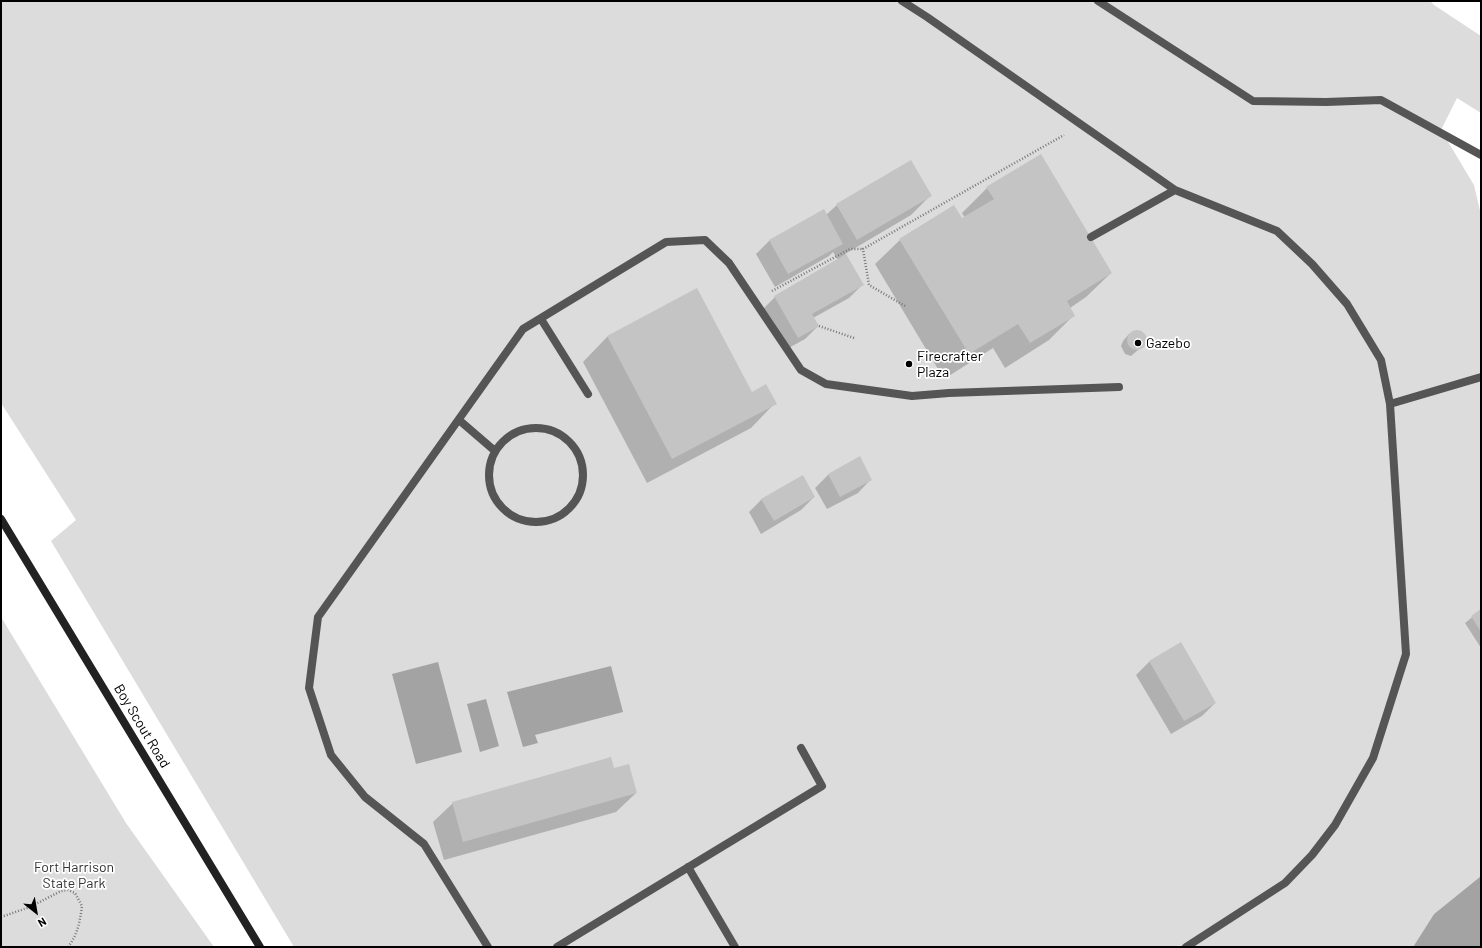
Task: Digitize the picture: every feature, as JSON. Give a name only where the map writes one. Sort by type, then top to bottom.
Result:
[{"type":"street","name":"Boy Scout Road","points":[[1,519],[260,947]]},
{"type":"lane","points":[[902,1],[1174,190],[1277,231],[1312,264],[1347,304],[1381,360],[1390,404],[1406,654],[1373,758],[1336,825],[1312,855],[1285,882],[1186,947]]},
{"type":"lane","points":[[1098,1],[1253,101],[1326,102],[1381,100],[1481,155]]},
{"type":"lane","points":[[1091,237],[1174,190]]},
{"type":"lane","points":[[488,947],[424,844],[365,797],[331,755],[309,688],[318,617],[523,330],[666,242],[705,240],[729,263],[801,370],[826,384],[912,396],[949,393],[1119,388]]},
{"type":"lane","points":[[542,318],[588,394]]},
{"type":"lane","points":[[1390,404],[1481,377]]},
{"type":"lane","points":[[459,420],[494,451]]},
{"type":"lane","points":[[532,427],[547,428],[561,434],[573,444],[580,457],[584,472],[582,487],[576,501],[565,513],[550,520],[534,522],[518,519],[504,510],[494,498],[489,482],[489,466],[494,451],[504,439],[517,431],[532,427]]},
{"type":"lane","points":[[558,947],[822,786],[801,748]]},
{"type":"lane","points":[[688,867],[735,947]]},
{"type":"path","points":[[772,291],[850,249],[863,249],[1082,125]]},
{"type":"path","points":[[863,249],[869,285],[905,306]]},
{"type":"path","points":[[819,326],[854,338]]},
{"type":"path","points":[[1,917],[30,907],[61,891],[68,890],[75,893],[82,906],[80,922],[74,939],[68,947]]},
{"type":"green space","points":[[1,1],[1430,1],[1481,36],[1481,113],[1457,98],[1441,130],[1474,185],[1481,215],[1481,876],[1434,914],[1413,947],[294,947],[51,541],[76,520],[1,403]]},
{"type":"green space","name":"Fort Harrison State Park","points":[[1,617],[126,823],[214,947],[1,947]]},
{"type":"shaded area","points":[[438,662],[462,752],[416,764],[392,674]]},
{"type":"shaded area","points":[[611,666],[623,712],[535,735],[538,743],[523,747],[507,692]]},
{"type":"shaded area","points":[[486,699],[499,746],[480,752],[467,704]]},
{"type":"shaded area","points":[[1481,876],[1481,947],[1413,947],[1434,914]]},
{"type":"building","points":[[1041,154],[1112,273],[1067,301],[1075,316],[1030,343],[1018,324],[969,354],[899,239],[954,205],[962,218],[994,199],[986,187]]},
{"type":"building","points":[[911,160],[932,196],[857,240],[836,204]]},
{"type":"building","points":[[824,209],[843,244],[788,274],[769,240]]},
{"type":"building","points":[[846,254],[864,285],[812,314],[819,326],[798,338],[774,296]]},
{"type":"building","points":[[697,288],[752,392],[766,384],[777,404],[672,459],[607,336]]},
{"type":"building","name":"Gazebo","points":[[1137,330],[1144,333],[1147,340],[1144,347],[1137,350],[1130,347],[1127,340],[1130,333]]},
{"type":"building","points":[[860,456],[872,480],[840,497],[828,474]]},
{"type":"building","points":[[803,475],[815,497],[774,521],[761,499]]},
{"type":"building","points":[[1481,609],[1481,632],[1471,616]]},
{"type":"building","points":[[1181,642],[1216,703],[1184,721],[1149,661]]},
{"type":"building","points":[[611,757],[614,768],[629,764],[637,793],[463,842],[452,802]]},
{"type":"place","name":"Gazebo","points":[[1138,343]]},
{"type":"place","name":"Firecrafter Plaza","points":[[909,364]]}]
